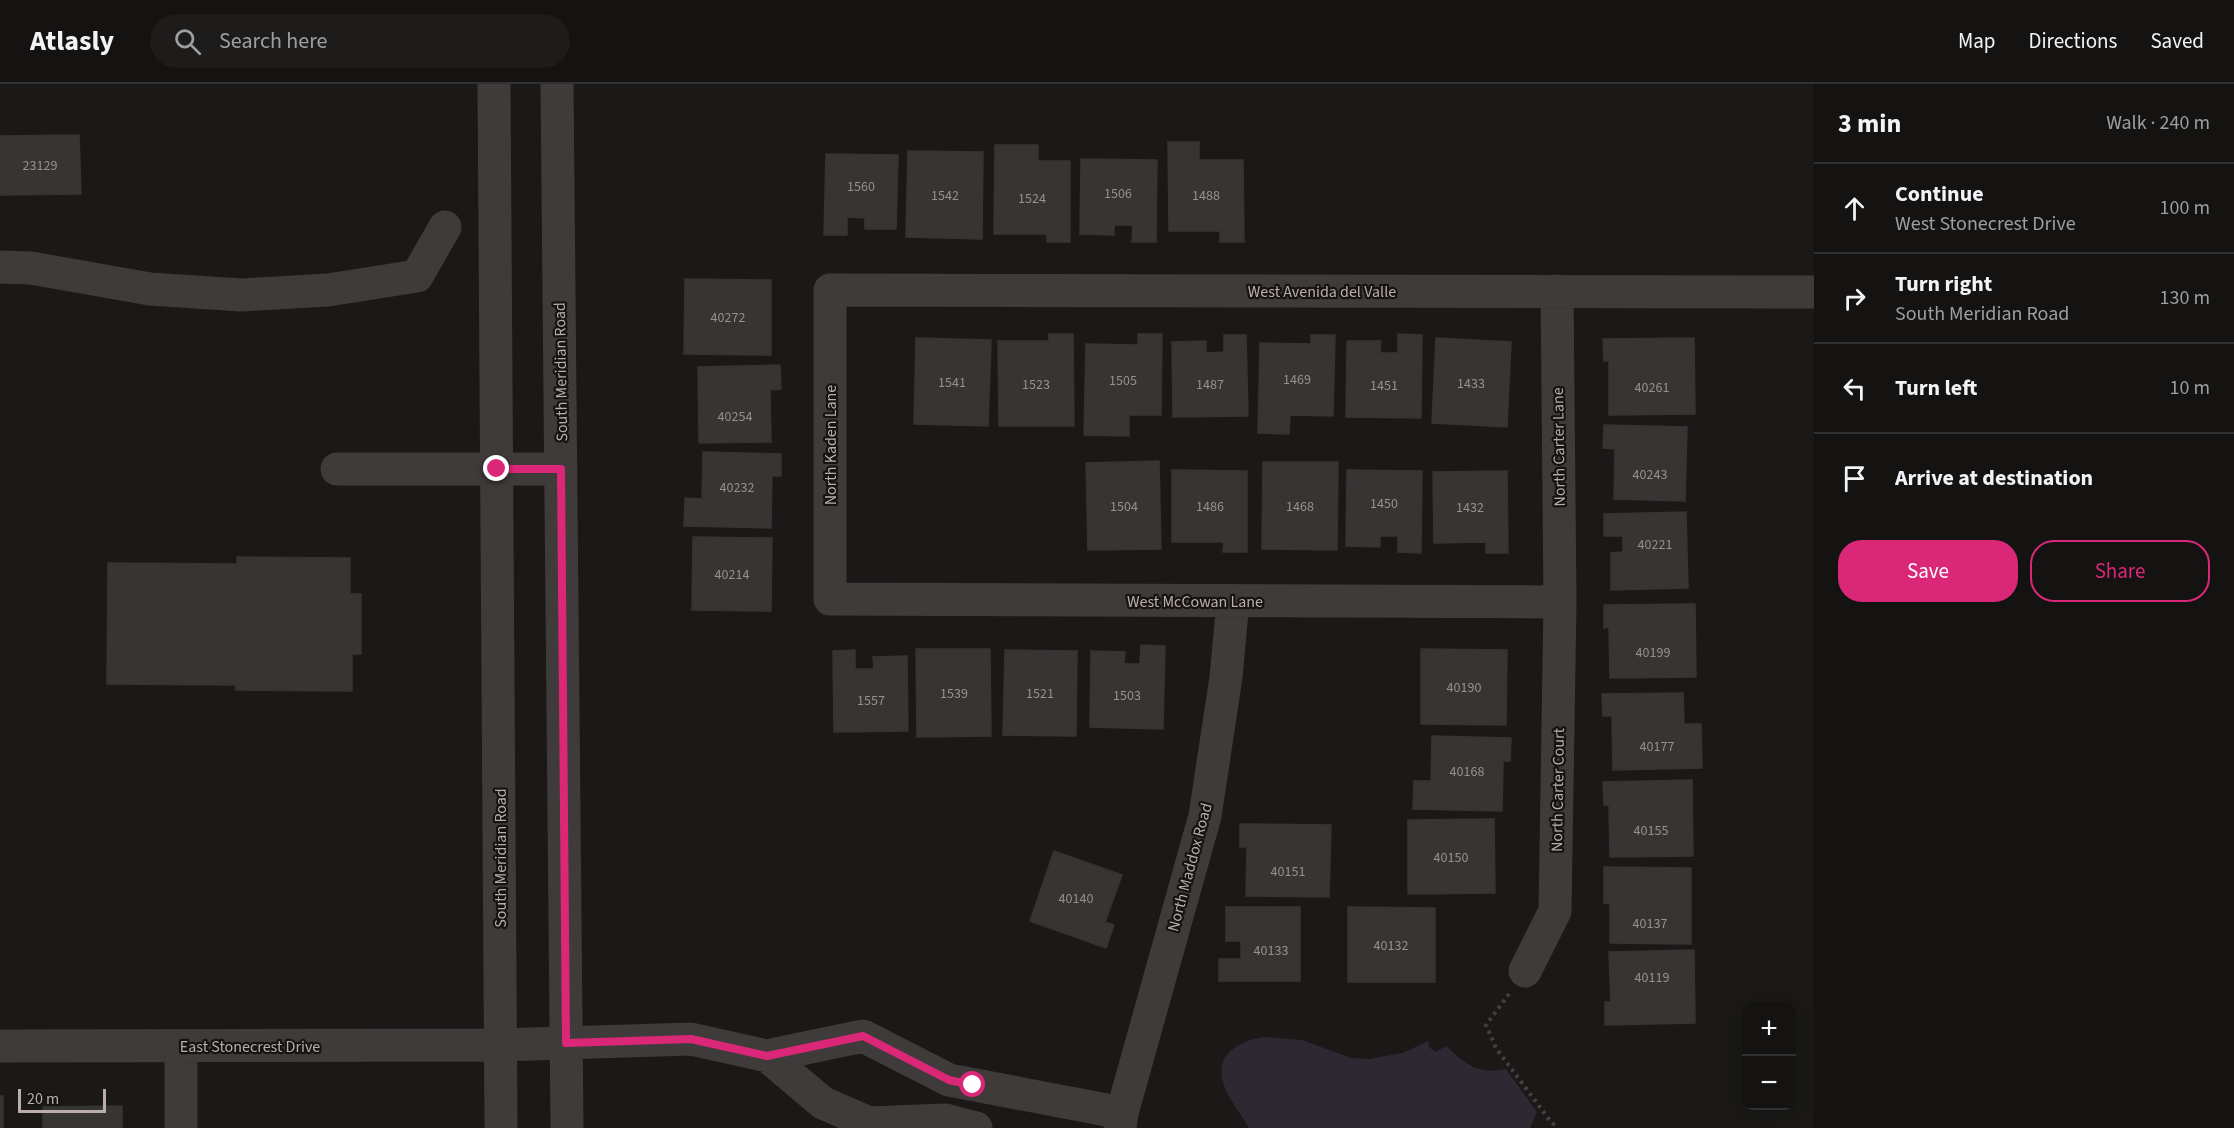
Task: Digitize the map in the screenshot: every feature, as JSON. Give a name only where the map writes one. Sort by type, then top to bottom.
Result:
[{"type":"street","name":"South Meridian Road","points":[[494,84],[501,1128]]},
{"type":"street","name":"South Meridian Road","points":[[557,84],[567,1128]]},
{"type":"street","points":[[0,267],[31,268],[150,290],[241,295],[328,290],[417,276],[445,226]]},
{"type":"street","name":"West Avenida del Valle","points":[[830,290],[1814,292]]},
{"type":"street","name":"North Kaden Lane","points":[[830,290],[830,599]]},
{"type":"street","name":"North Carter Lane","points":[[1557,291],[1560,602]]},
{"type":"street","points":[[337,469],[561,469]]},
{"type":"street","name":"West McCowan Lane","points":[[830,599],[1560,602]]},
{"type":"street","name":"North Maddox Road","points":[[1121,1120],[1205,816],[1227,677],[1233,601]]},
{"type":"street","name":"North Carter Court","points":[[1525,971],[1555,911],[1560,602]]},
{"type":"street","points":[[767,1056],[863,1036],[949,1080],[1121,1120]]},
{"type":"street","name":"East Stonecrest Drive","points":[[0,1046],[500,1045],[691,1039],[767,1056]]},
{"type":"street","points":[[181,1046],[181,1128]]},
{"type":"street","points":[[767,1056],[823,1103],[869,1123],[945,1120],[976,1128]]},
{"type":"street","points":[[912,1121],[928,1069]]},
{"type":"path","points":[[1525,971],[1486,1025],[1496,1048],[1551,1122],[1558,1128]]},
{"type":"shaded area","points":[[1264,1037],[1302,1040],[1351,1058],[1369,1059],[1403,1053],[1428,1041],[1430,1048],[1436,1052],[1446,1046],[1473,1067],[1487,1070],[1506,1069],[1537,1112],[1530,1128],[1249,1128],[1223,1084],[1222,1069],[1224,1061],[1233,1049],[1240,1044]]},
{"type":"building","points":[[79,135],[81,194],[0,195],[0,136]]},
{"type":"building","points":[[1168,142],[1199,142],[1199,160],[1243,160],[1244,242],[1220,242],[1220,231],[1169,231]]},
{"type":"building","points":[[995,145],[1038,145],[1038,161],[1070,161],[1070,242],[1047,242],[1047,234],[994,234]]},
{"type":"building","points":[[908,151],[983,152],[982,239],[906,237]]},
{"type":"building","points":[[826,154],[898,155],[896,229],[865,229],[865,218],[847,217],[847,235],[824,235]]},
{"type":"building","points":[[1081,159],[1157,160],[1156,242],[1132,242],[1133,225],[1114,225],[1114,235],[1080,234]]},
{"type":"building","points":[[685,279],[771,280],[771,355],[684,354]]},
{"type":"building","points":[[1049,334],[1073,334],[1074,426],[999,426],[998,341],[1049,341]]},
{"type":"building","points":[[1138,334],[1162,334],[1161,415],[1129,415],[1129,436],[1084,435],[1086,344],[1138,345]]},
{"type":"building","points":[[1398,334],[1422,335],[1421,418],[1346,417],[1347,341],[1381,341],[1380,353],[1398,353]]},
{"type":"building","points":[[1224,335],[1246,335],[1248,416],[1173,417],[1172,342],[1206,341],[1206,353],[1224,352]]},
{"type":"building","points":[[1311,335],[1335,335],[1333,416],[1290,415],[1289,434],[1258,433],[1260,343],[1311,344]]},
{"type":"building","points":[[916,338],[991,340],[988,426],[914,424]]},
{"type":"building","points":[[1436,338],[1511,342],[1507,427],[1432,423]]},
{"type":"building","points":[[1694,338],[1695,414],[1609,415],[1609,361],[1604,361],[1603,339]]},
{"type":"building","points":[[780,365],[781,389],[770,390],[771,442],[699,443],[698,367]]},
{"type":"building","points":[[1604,425],[1687,427],[1685,501],[1614,499],[1615,449],[1603,448]]},
{"type":"building","points":[[703,452],[781,454],[781,476],[772,476],[771,528],[684,526],[685,498],[702,499]]},
{"type":"building","points":[[1159,461],[1161,549],[1088,550],[1086,463]]},
{"type":"building","points":[[1263,462],[1338,462],[1337,550],[1262,549]]},
{"type":"building","points":[[1172,470],[1247,471],[1247,552],[1223,552],[1224,542],[1172,542]]},
{"type":"building","points":[[1347,470],[1422,471],[1421,553],[1398,552],[1398,536],[1380,536],[1380,547],[1346,546]]},
{"type":"building","points":[[1507,471],[1508,553],[1486,553],[1486,542],[1434,543],[1433,472]]},
{"type":"building","points":[[1686,512],[1688,588],[1611,590],[1611,553],[1623,552],[1623,536],[1604,536],[1604,514]]},
{"type":"building","points":[[693,537],[772,538],[771,611],[692,610]]},
{"type":"building","points":[[237,557],[350,558],[350,594],[361,594],[361,654],[352,654],[352,691],[236,690],[236,685],[107,684],[108,563],[237,564]]},
{"type":"building","points":[[1695,604],[1696,677],[1610,678],[1609,627],[1604,628],[1604,605]]},
{"type":"building","points":[[1141,645],[1165,646],[1163,729],[1090,727],[1091,651],[1125,652],[1124,664],[1140,664]]},
{"type":"building","points":[[916,649],[990,649],[991,736],[917,737]]},
{"type":"building","points":[[1421,649],[1507,650],[1506,725],[1421,724]]},
{"type":"building","points":[[855,650],[855,669],[874,669],[873,657],[907,656],[908,731],[834,732],[833,651]]},
{"type":"building","points":[[1005,650],[1077,651],[1076,736],[1003,735]]},
{"type":"building","points":[[1683,693],[1684,724],[1701,724],[1702,768],[1613,770],[1612,716],[1603,716],[1602,694]]},
{"type":"building","points":[[1432,736],[1511,738],[1510,761],[1503,761],[1502,811],[1413,809],[1414,781],[1431,781]]},
{"type":"building","points":[[1692,780],[1693,856],[1610,857],[1609,805],[1604,805],[1603,782]]},
{"type":"building","points":[[1494,819],[1495,893],[1408,894],[1408,820]]},
{"type":"building","points":[[1240,824],[1331,825],[1329,897],[1246,896],[1247,847],[1240,847]]},
{"type":"building","points":[[1054,851],[1122,875],[1105,922],[1114,925],[1106,948],[1030,921]]},
{"type":"building","points":[[1604,867],[1691,868],[1691,944],[1610,943],[1610,904],[1604,903]]},
{"type":"building","points":[[1226,907],[1300,907],[1300,981],[1219,981],[1219,959],[1241,959],[1241,941],[1226,941]]},
{"type":"building","points":[[1348,907],[1435,908],[1435,982],[1348,982]]},
{"type":"building","points":[[1694,950],[1695,1023],[1605,1025],[1605,1002],[1611,1002],[1609,952]]},
{"type":"building","points":[[0,1096],[3,1096],[3,1128],[0,1128]]},
{"type":"building","points":[[122,1106],[122,1128],[43,1128],[43,1107]]},
{"type":"route","points":[[497,469],[561,469],[566,1043],[691,1039],[767,1056],[863,1036],[949,1080],[973,1085]]}]
